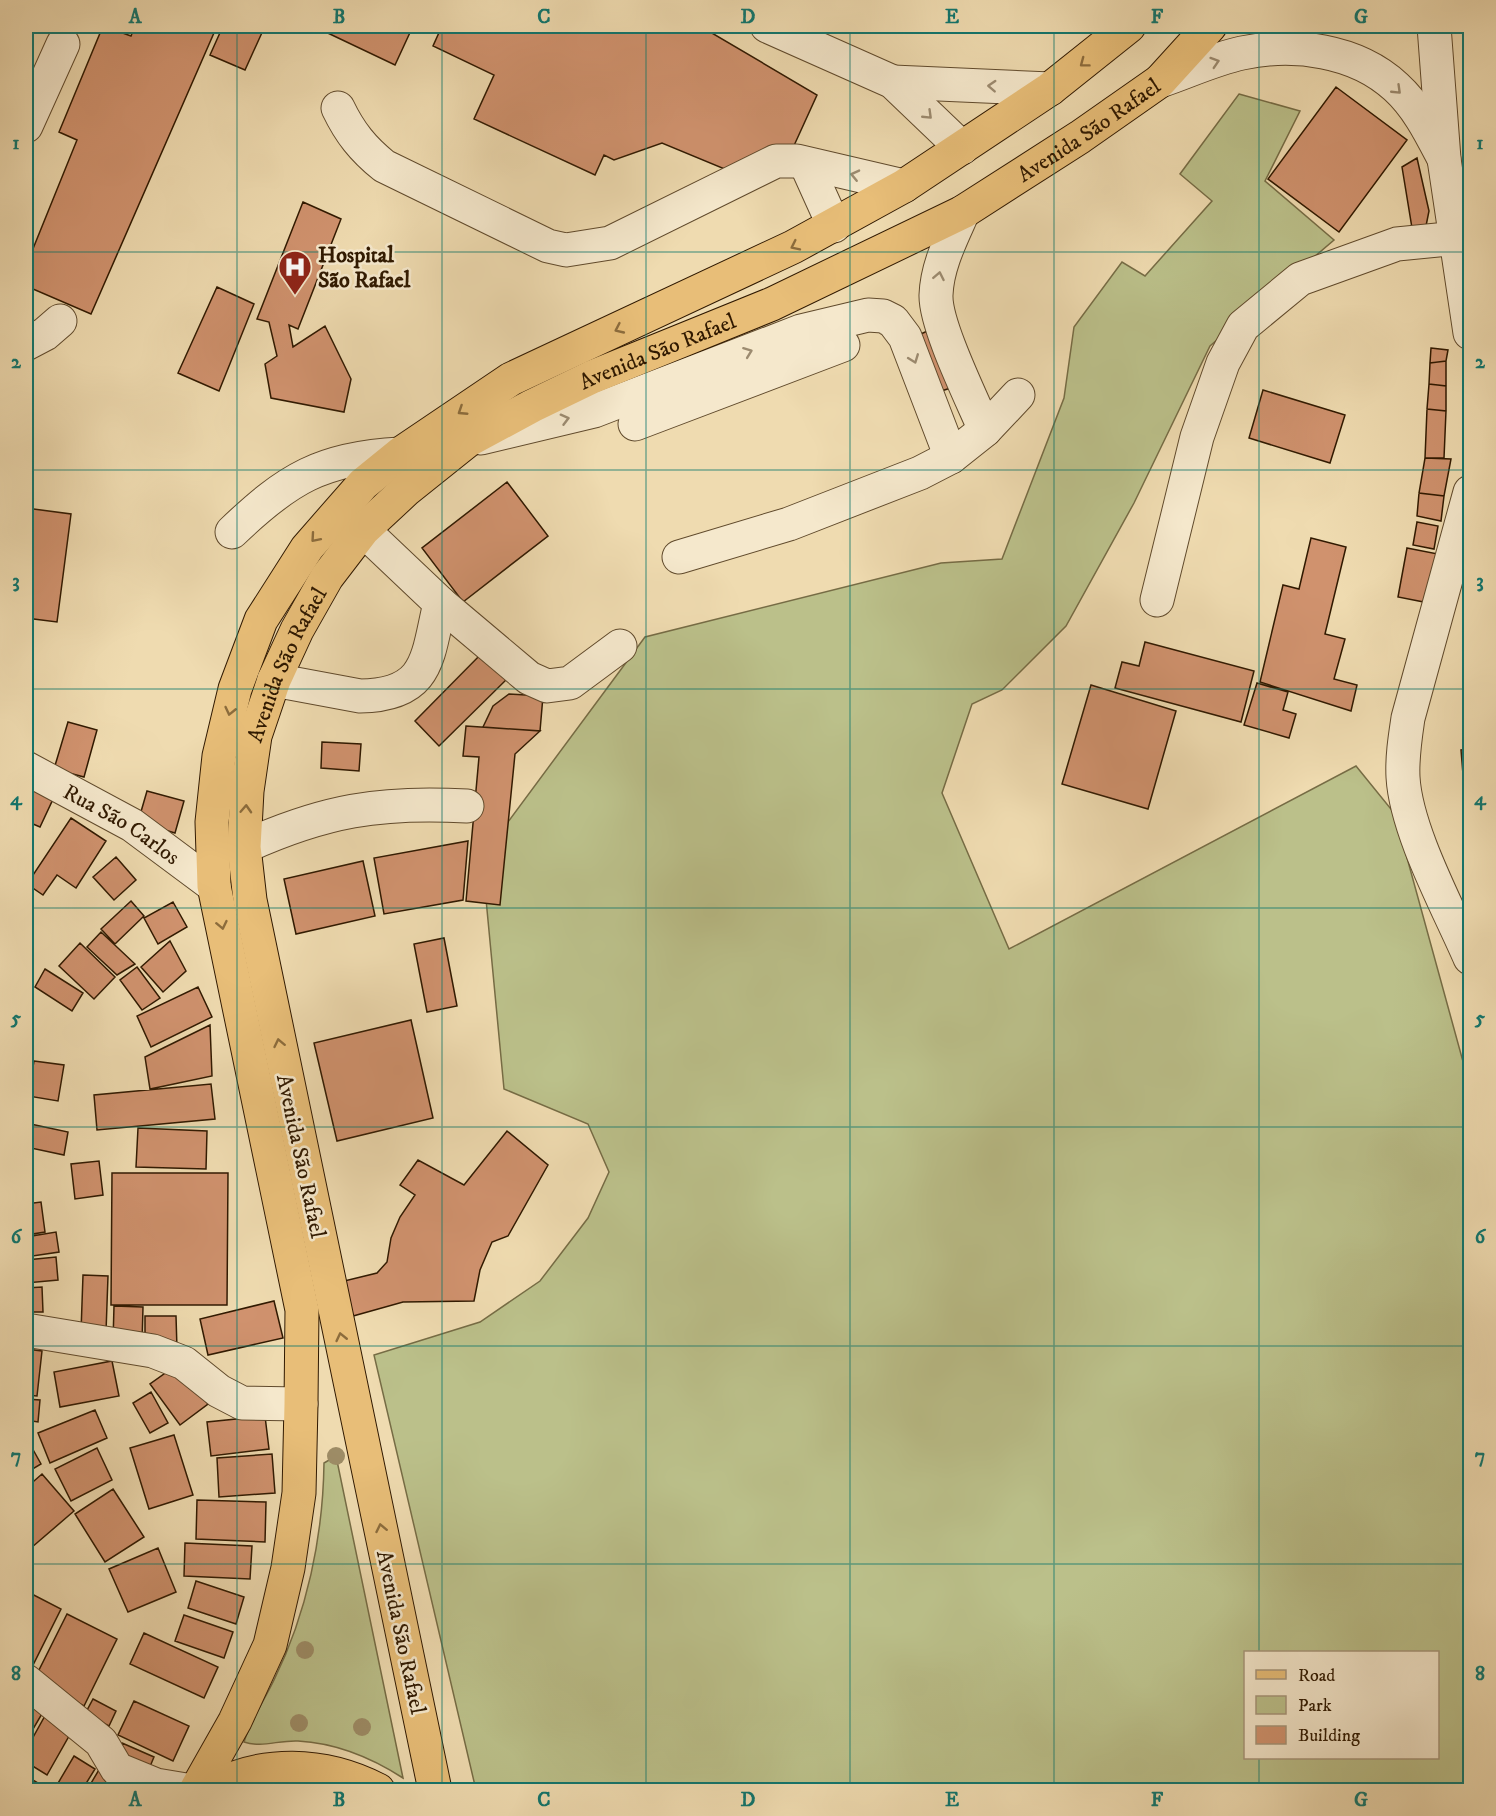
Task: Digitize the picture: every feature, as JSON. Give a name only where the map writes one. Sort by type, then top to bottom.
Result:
[{"type":"main road","name":"Avenida São Rafael","points":[[196,1791],[235,1721],[270,1645],[288,1568],[299,1493],[302,1310],[214,886],[212,822],[219,756],[235,689],[261,620],[306,548],[363,484],[400,454],[511,379],[834,226],[904,186],[1050,89],[1128,26]]},
{"type":"main road","name":"Avenida São Rafael","points":[[435,1791],[249,900],[244,847],[247,791],[255,736],[274,680],[297,630],[327,577],[363,530],[407,489],[467,441],[582,382],[772,304],[963,212],[1080,137],[1160,81],[1210,26]]},
{"type":"main road","points":[[208,1791],[225,1781],[268,1768],[312,1768],[357,1779],[378,1791]]},
{"type":"street","points":[[767,26],[893,82],[962,148]]},
{"type":"street","points":[[1434,26],[1444,159],[1458,238],[1470,333]]},
{"type":"street","points":[[26,126],[63,44]]},
{"type":"street","points":[[1160,81],[1242,53],[1281,49],[1324,51],[1362,64],[1396,87],[1424,121],[1444,159]]},
{"type":"street","points":[[893,82],[1050,89]]},
{"type":"street","points":[[338,108],[351,133],[366,152],[384,166],[548,246],[566,250],[610,243],[776,161],[789,160],[904,186]]},
{"type":"street","points":[[806,164],[834,226]]},
{"type":"street","points":[[963,212],[943,258],[936,297],[938,317],[985,430]]},
{"type":"street","points":[[1157,600],[1197,437],[1223,363],[1243,326],[1300,279],[1396,244],[1458,238]]},
{"type":"street","points":[[467,441],[594,411],[801,331],[868,315],[883,316],[893,321],[905,337],[951,457]]},
{"type":"street","points":[[26,344],[45,334],[60,321]]},
{"type":"street","points":[[635,424],[843,345]]},
{"type":"street","points":[[680,557],[832,508],[920,473],[951,457],[985,430],[1018,395]]},
{"type":"street","points":[[232,532],[278,492],[320,468],[353,458],[400,454]]},
{"type":"street","points":[[1470,492],[1408,718],[1403,779],[1411,822],[1470,958]]},
{"type":"street","points":[[363,530],[440,603],[529,678],[547,686],[570,683],[620,646]]},
{"type":"street","points":[[274,680],[360,696],[389,693],[402,688],[425,665],[432,649],[440,603]]},
{"type":"street","name":"Rua São Carlos","points":[[26,768],[132,825],[214,886]]},
{"type":"street","points":[[244,847],[286,828],[333,814],[380,806],[427,804],[467,807]]},
{"type":"street","points":[[26,1330],[153,1351],[184,1363],[226,1396],[242,1403],[301,1404]]},
{"type":"street","points":[[26,1681],[101,1742],[117,1769],[156,1785],[186,1791]]},
{"type":"green space","points":[[1239,94],[1300,111],[1265,181],[1334,240],[1210,346],[1134,503],[1066,626],[1002,690],[972,704],[942,793],[1009,949],[1356,766],[1395,814],[1470,1087],[1470,1790],[476,1790],[374,1355],[480,1322],[540,1281],[588,1218],[609,1172],[588,1124],[504,1089],[482,857],[645,637],[941,563],[1002,559],[1064,398],[1074,327],[1122,262],[1145,276],[1212,201],[1180,174]]},
{"type":"green space","points":[[336,1456],[403,1778],[366,1758],[326,1745],[298,1741],[257,1744],[244,1742],[296,1628],[316,1547],[324,1463]]},
{"type":"green space","points":[[283,1783],[331,1790],[243,1790]]},
{"type":"building","points":[[103,26],[131,36],[135,26],[217,26],[91,314],[26,286],[26,266],[77,140],[59,132]]},
{"type":"building","points":[[223,26],[265,26],[245,70],[210,55]]},
{"type":"building","points":[[313,26],[413,26],[395,65]]},
{"type":"building","points":[[442,26],[700,26],[817,95],[792,150],[739,175],[662,143],[614,160],[604,155],[595,175],[474,119],[494,75],[433,46]]},
{"type":"building","points":[[1466,26],[1470,26],[1470,61],[1467,61]]},
{"type":"building","points":[[1466,63],[1470,63],[1470,105],[1469,104]]},
{"type":"building","points":[[1336,87],[1407,140],[1339,232],[1268,179]]},
{"type":"building","points":[[1417,158],[1429,211],[1426,226],[1413,234],[1402,167]]},
{"type":"building","points":[[303,202],[341,219],[298,329],[289,325],[293,347],[325,326],[351,379],[344,412],[271,398],[265,364],[277,356],[269,322],[257,319]]},
{"type":"building","points":[[217,287],[254,304],[219,391],[178,373]]},
{"type":"building","points":[[932,329],[963,384],[932,394],[914,337]]},
{"type":"building","points":[[1431,348],[1448,350],[1446,361],[1430,363]]},
{"type":"building","points":[[1446,361],[1446,386],[1429,384],[1430,363]]},
{"type":"building","points":[[1429,384],[1446,386],[1446,411],[1427,409]]},
{"type":"building","points":[[1263,390],[1345,415],[1330,463],[1249,438]]},
{"type":"building","points":[[1427,409],[1446,411],[1444,458],[1425,458]]},
{"type":"building","points":[[1425,458],[1451,459],[1444,496],[1419,493]]},
{"type":"building","points":[[507,482],[548,536],[463,602],[422,548]]},
{"type":"building","points":[[1419,493],[1444,496],[1441,521],[1417,516]]},
{"type":"building","points":[[26,508],[71,514],[57,622],[26,618]]},
{"type":"building","points":[[1417,522],[1438,526],[1434,549],[1413,545]]},
{"type":"building","points":[[1311,538],[1346,547],[1325,634],[1345,639],[1334,679],[1357,685],[1351,711],[1260,682],[1283,585],[1299,589]]},
{"type":"building","points":[[1407,548],[1438,554],[1429,603],[1398,597]]},
{"type":"building","points":[[1145,642],[1254,671],[1241,722],[1115,688],[1122,662],[1139,666]]},
{"type":"building","points":[[486,649],[512,674],[439,746],[415,721]]},
{"type":"building","points":[[1257,683],[1288,692],[1283,710],[1296,714],[1289,738],[1244,725]]},
{"type":"building","points":[[1091,685],[1176,711],[1148,809],[1062,784]]},
{"type":"building","points":[[509,694],[543,696],[540,731],[483,727],[493,706]]},
{"type":"building","points":[[68,722],[97,730],[84,777],[54,769]]},
{"type":"building","points":[[466,726],[540,731],[515,754],[500,905],[466,901],[479,757],[463,756]]},
{"type":"building","points":[[322,742],[361,744],[359,771],[321,768]]},
{"type":"building","points":[[1470,749],[1470,823],[1467,823],[1461,750]]},
{"type":"building","points":[[26,784],[54,797],[40,827],[26,821]]},
{"type":"building","points":[[147,791],[184,801],[175,833],[138,822]]},
{"type":"building","points":[[71,818],[106,841],[76,888],[57,875],[43,895],[27,884]]},
{"type":"building","points":[[468,841],[463,900],[384,914],[374,858]]},
{"type":"building","points":[[116,857],[136,880],[114,900],[93,877]]},
{"type":"building","points":[[363,861],[375,916],[296,934],[284,879]]},
{"type":"building","points":[[131,901],[144,916],[115,944],[101,929]]},
{"type":"building","points":[[173,902],[187,927],[158,944],[144,918]]},
{"type":"building","points":[[101,932],[135,964],[117,975],[87,947]]},
{"type":"building","points":[[444,938],[457,1006],[427,1012],[414,944]]},
{"type":"building","points":[[170,941],[186,971],[163,992],[141,967]]},
{"type":"building","points":[[80,943],[115,977],[94,999],[59,966]]},
{"type":"building","points":[[137,967],[160,998],[142,1010],[120,980]]},
{"type":"building","points":[[45,969],[83,993],[72,1011],[35,987]]},
{"type":"building","points":[[198,987],[212,1017],[151,1047],[137,1016]]},
{"type":"building","points":[[411,1020],[433,1118],[337,1141],[314,1043]]},
{"type":"building","points":[[210,1025],[212,1076],[150,1089],[145,1057]]},
{"type":"building","points":[[34,1061],[64,1065],[58,1101],[28,1096]]},
{"type":"building","points":[[211,1084],[215,1119],[97,1130],[94,1095]]},
{"type":"building","points":[[26,1123],[68,1132],[64,1155],[26,1147]]},
{"type":"building","points":[[138,1128],[207,1131],[206,1169],[136,1167]]},
{"type":"building","points":[[507,1131],[548,1165],[508,1236],[492,1242],[480,1270],[474,1301],[403,1302],[346,1318],[340,1282],[377,1273],[387,1262],[391,1238],[400,1217],[415,1195],[400,1185],[418,1160],[464,1185]]},
{"type":"building","points":[[99,1161],[103,1195],[75,1199],[71,1164]]},
{"type":"building","points":[[112,1173],[228,1173],[227,1305],[111,1305]]},
{"type":"building","points":[[41,1202],[45,1232],[26,1235],[26,1204]]},
{"type":"building","points":[[56,1232],[59,1252],[26,1257],[26,1237]]},
{"type":"building","points":[[56,1257],[58,1280],[26,1283],[26,1260]]},
{"type":"building","points":[[83,1275],[108,1276],[106,1332],[81,1332]]},
{"type":"building","points":[[42,1287],[43,1312],[26,1312],[26,1288]]},
{"type":"building","points":[[274,1301],[283,1338],[208,1355],[200,1319]]},
{"type":"building","points":[[114,1306],[143,1307],[142,1343],[113,1342]]},
{"type":"building","points":[[145,1316],[176,1316],[177,1349],[145,1349]]},
{"type":"building","points":[[26,1349],[42,1351],[37,1396],[26,1395]]},
{"type":"building","points":[[112,1361],[119,1396],[60,1407],[54,1372]]},
{"type":"building","points":[[178,1364],[208,1404],[180,1425],[150,1384]]},
{"type":"building","points":[[151,1392],[168,1423],[150,1433],[133,1403]]},
{"type":"building","points":[[26,1399],[40,1400],[38,1422],[26,1420]]},
{"type":"building","points":[[95,1410],[107,1438],[50,1463],[38,1433]]},
{"type":"building","points":[[265,1416],[269,1449],[211,1456],[207,1422]]},
{"type":"building","points":[[174,1435],[193,1495],[149,1509],[130,1448]]},
{"type":"building","points":[[26,1437],[41,1464],[26,1473]]},
{"type":"building","points":[[97,1448],[112,1480],[71,1501],[55,1469]]},
{"type":"building","points":[[272,1454],[275,1493],[219,1497],[217,1458]]},
{"type":"building","points":[[42,1474],[74,1511],[31,1548],[26,1541],[26,1488]]},
{"type":"building","points":[[113,1489],[144,1537],[105,1562],[75,1514]]},
{"type":"building","points":[[197,1500],[266,1502],[265,1542],[196,1539]]},
{"type":"building","points":[[185,1543],[252,1546],[250,1579],[184,1576]]},
{"type":"building","points":[[158,1548],[176,1592],[128,1612],[109,1569]]},
{"type":"building","points":[[196,1581],[244,1597],[236,1624],[188,1608]]},
{"type":"building","points":[[26,1591],[61,1609],[30,1671],[26,1668]]},
{"type":"building","points":[[67,1614],[117,1639],[84,1706],[34,1680]]},
{"type":"building","points":[[184,1615],[233,1632],[224,1658],[175,1641]]},
{"type":"building","points":[[144,1633],[218,1667],[204,1698],[130,1664]]},
{"type":"building","points":[[26,1694],[46,1707],[26,1741]]},
{"type":"building","points":[[93,1699],[116,1711],[109,1726],[85,1714]]},
{"type":"building","points":[[134,1701],[189,1726],[173,1761],[118,1735]]},
{"type":"building","points":[[46,1714],[73,1729],[47,1775],[26,1762],[26,1750]]},
{"type":"building","points":[[122,1743],[154,1757],[146,1776],[114,1762]]},
{"type":"building","points":[[74,1756],[95,1769],[82,1790],[54,1790]]},
{"type":"building","points":[[100,1768],[129,1790],[87,1790]]},
{"type":"building","points":[[26,1776],[50,1790],[26,1790]]},
{"type":"place","name":"Hospital São Rafael","points":[[295,296]]}]
